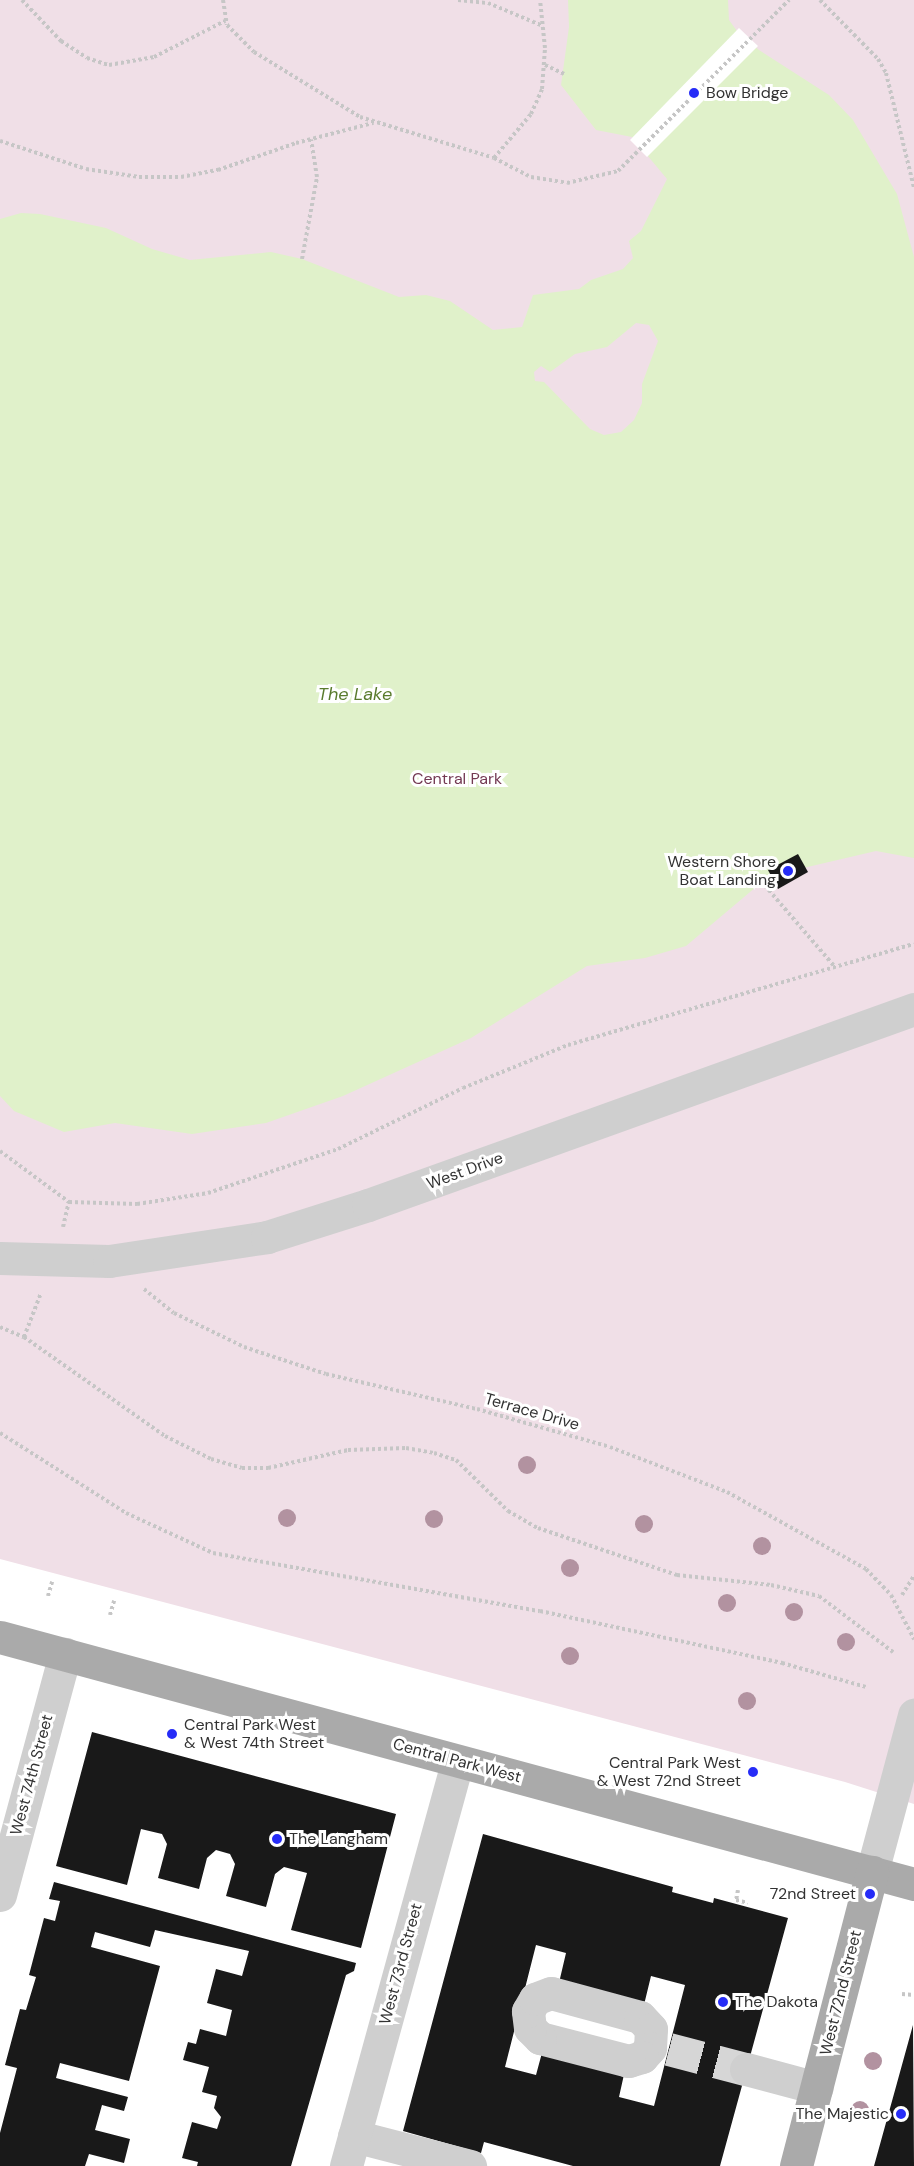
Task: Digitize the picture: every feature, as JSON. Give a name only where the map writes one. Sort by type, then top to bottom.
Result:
[{"type":"main road","name":"Central Park West","points":[[0,1637],[914,1884]]},
{"type":"main road","name":"West 72nd Street","points":[[796,2166],[872,1872]]},
{"type":"street","name":"West Drive","points":[[0,1258],[109,1261],[212,1248],[316,1223],[914,1009]]},
{"type":"street","name":"West 74th Street","points":[[0,1895],[65,1654]]},
{"type":"street","name":"West 72nd Street","points":[[872,1872],[914,1715]]},
{"type":"street","name":"West 73rd Street","points":[[350,2151],[457,1762]]},
{"type":"street","points":[[746,2069],[817,2088]]},
{"type":"street","points":[[350,2151],[470,2166]]},
{"type":"path","points":[[22,0],[61,41],[87,58],[108,64],[154,57],[225,21]]},
{"type":"path","points":[[223,0],[225,21],[235,34],[274,67],[374,122],[494,158],[547,181],[588,180],[618,171],[789,0]]},
{"type":"path","points":[[458,0],[488,3],[544,26]]},
{"type":"path","points":[[494,158],[531,114],[542,89],[545,65],[544,26],[540,0]]},
{"type":"path","points":[[820,0],[870,50],[886,73],[914,188]]},
{"type":"path","points":[[545,65],[564,74]]},
{"type":"path","points":[[0,141],[86,169],[160,178],[218,170],[311,139],[374,122]]},
{"type":"path","points":[[302,259],[317,177],[311,139]]},
{"type":"path","points":[[761,881],[834,966]]},
{"type":"path","points":[[0,1150],[69,1202],[137,1204],[208,1193],[282,1170],[338,1149],[463,1088],[557,1049],[914,944]]},
{"type":"path","points":[[61,1233],[69,1202]]},
{"type":"path","name":"Terrace Drive","points":[[109,1261],[174,1313],[244,1347],[326,1374],[477,1409],[610,1447],[727,1492],[866,1569],[891,1595],[914,1639]]},
{"type":"path","points":[[24,1337],[42,1292]]},
{"type":"path","points":[[0,1327],[24,1337],[165,1436],[211,1459],[242,1468],[268,1468],[348,1450],[406,1448],[434,1453],[456,1460],[508,1511],[538,1528],[677,1575],[771,1584],[819,1596],[893,1652]]},
{"type":"path","points":[[0,1433],[126,1513],[213,1553],[540,1611],[782,1663],[866,1687]]},
{"type":"path","points":[[902,1595],[914,1576]]},
{"type":"path","points":[[48,1596],[52,1582]]},
{"type":"path","points":[[111,1615],[114,1601]]},
{"type":"path","points":[[738,1890],[736,1900],[748,1903]]},
{"type":"path","points":[[902,1994],[914,1995]]},
{"type":"green space","name":"Central Park","points":[[0,0],[914,0],[914,1804],[845,1782],[0,1559]]},
{"type":"water","name":"The Lake","points":[[568,0],[728,0],[729,20],[737,31],[759,50],[829,95],[853,120],[897,194],[914,257],[914,858],[876,851],[769,876],[686,946],[645,958],[587,966],[471,1038],[343,1096],[266,1123],[192,1134],[115,1123],[64,1132],[14,1111],[0,1096],[0,219],[21,213],[40,214],[106,228],[152,249],[190,260],[271,252],[302,259],[399,297],[426,295],[450,301],[493,330],[522,327],[533,295],[579,289],[591,280],[623,269],[633,258],[629,241],[641,231],[667,179],[632,137],[596,130],[561,85],[569,27]],"holes":[[[636,323],[649,325],[658,341],[642,384],[642,403],[634,420],[621,432],[604,435],[590,429],[544,382],[535,381],[534,372],[541,366],[550,372],[575,354],[607,347]]]},
{"type":"pier","name":"Bow Bridge","points":[[739,28],[758,46],[647,157],[630,140]]},
{"type":"building","name":"Western Shore Boat Landing","points":[[798,854],[808,872],[778,889],[768,870]]},
{"type":"building","name":"The Langham","points":[[92,1732],[396,1814],[361,1948],[291,1930],[307,1873],[284,1867],[275,1874],[266,1907],[226,1896],[235,1864],[230,1854],[216,1850],[207,1858],[199,1889],[158,1878],[167,1844],[162,1834],[141,1829],[127,1885],[56,1866]]},
{"type":"building","name":"The Dakota","points":[[483,1834],[673,1887],[672,1892],[713,1903],[714,1898],[788,1918],[720,2166],[573,2166],[484,2142],[481,2153],[403,2131]],"holes":[[[536,1945],[566,1953],[558,1987],[643,2009],[651,1976],[685,1985],[654,2106],[619,2097],[625,2070],[543,2049],[536,2075],[505,2067]]]},
{"type":"building","points":[[54,1882],[356,1963],[354,1971],[346,1975],[291,2166],[197,2166],[198,2162],[182,2158],[192,2122],[217,2129],[221,2117],[214,2108],[217,2096],[202,2092],[209,2067],[183,2060],[188,2042],[196,2044],[200,2029],[226,2036],[232,2010],[207,2003],[216,1969],[242,1976],[249,1951],[155,1930],[150,1947],[95,1932],[91,1947],[160,1966],[129,2081],[60,2063],[56,2078],[128,2097],[124,2111],[102,2105],[95,2130],[130,2139],[124,2163],[89,2154],[85,2166],[0,2166],[0,2133],[17,2068],[5,2065],[20,2009],[26,2010],[36,1977],[29,1975],[44,1918],[55,1921],[60,1901],[49,1899]]},
{"type":"building","name":"The Majestic","points":[[913,2025],[914,2166],[874,2166],[897,2083]]},
{"type":"tunnel","points":[[669,2049],[746,2069]]},
{"type":"place","name":"Bow Bridge","points":[[694,93]]},
{"type":"place","name":"Western Shore Boat Landing","points":[[788,871]]},
{"type":"place","name":"Central Park West & West 74th Street","points":[[172,1734]]},
{"type":"place","name":"Central Park West & West 72nd Street","points":[[753,1772]]},
{"type":"place","name":"The Langham","points":[[277,1839]]},
{"type":"place","name":"72nd Street","points":[[870,1894]]},
{"type":"place","name":"The Dakota","points":[[723,2002]]},
{"type":"place","name":"The Majestic","points":[[901,2114]]}]
